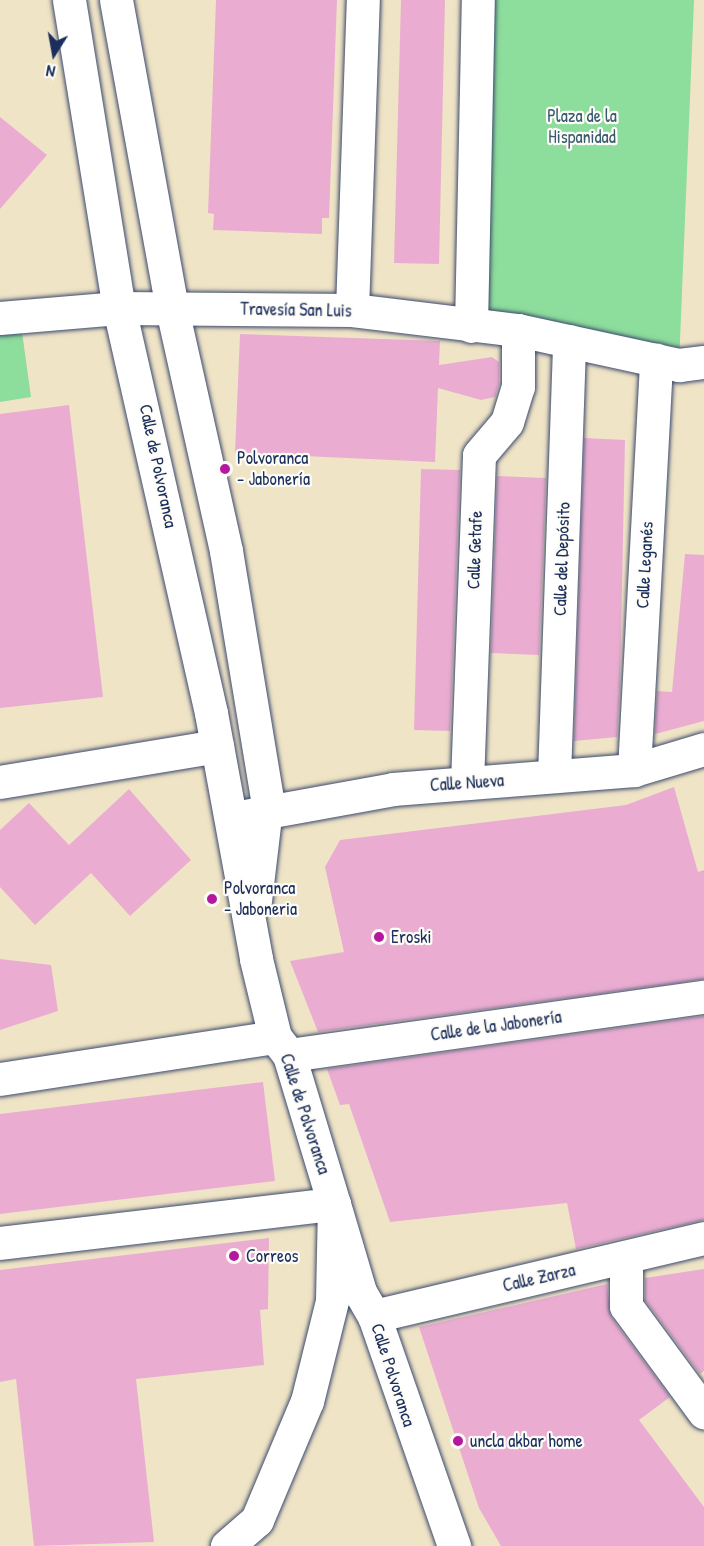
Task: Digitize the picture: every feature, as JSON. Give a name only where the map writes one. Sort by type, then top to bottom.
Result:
[{"type":"street","name":"Calle de Polvoranca","points":[[69,0],[119,308],[137,366],[217,746],[229,819],[252,930],[282,1046],[334,1204],[332,1301],[307,1401],[257,1521],[227,1546]]},
{"type":"street","name":"Calle de Polvoranca","points":[[116,0],[172,309],[226,551],[266,812],[252,930]]},
{"type":"street","points":[[352,310],[363,0]]},
{"type":"street","points":[[471,326],[478,0]]},
{"type":"street","name":"Travesía San Luis","points":[[0,318],[119,308],[352,310],[518,330],[679,365],[704,362]]},
{"type":"street","name":"Calle Getafe","points":[[467,783],[479,454],[507,422],[518,387],[518,330]]},
{"type":"street","name":"Calle del Depósito","points":[[554,776],[569,341]]},
{"type":"street","name":"Calle Leganés","points":[[634,770],[656,360]]},
{"type":"street","points":[[0,782],[217,746]]},
{"type":"street","name":"Calle Nueva","points":[[229,819],[393,789],[634,770],[704,749]]},
{"type":"street","name":"Calle de la Jabonería","points":[[0,1079],[704,998]]},
{"type":"street","points":[[0,1243],[334,1204]]},
{"type":"street","name":"Calle Polvoranca","points":[[334,1204],[360,1292],[374,1316],[454,1546]]},
{"type":"street","name":"Calle Zarza","points":[[374,1316],[704,1238]]},
{"type":"street","points":[[626,1258],[627,1306],[704,1412]]},
{"type":"green space","name":"Plaza de la Hispanidad","points":[[478,0],[694,0],[679,365],[471,326]]},
{"type":"green space","points":[[22,332],[31,397],[0,402],[0,334]]},
{"type":"building","points":[[216,0],[337,0],[329,218],[322,218],[322,234],[213,230],[214,214],[208,213]]},
{"type":"building","points":[[401,0],[445,0],[439,264],[394,263]]},
{"type":"building","points":[[0,117],[47,155],[0,209]]},
{"type":"building","points":[[240,334],[440,341],[439,365],[492,357],[499,362],[499,384],[495,397],[481,400],[438,388],[435,462],[235,453]]},
{"type":"building","points":[[69,405],[103,697],[0,708],[0,414]]},
{"type":"building","points":[[584,438],[625,440],[620,687],[617,737],[574,741]]},
{"type":"building","points":[[421,469],[460,470],[450,731],[414,730]]},
{"type":"building","points":[[497,476],[546,478],[539,655],[491,653]]},
{"type":"building","points":[[685,554],[704,555],[704,721],[655,734],[657,691],[672,692]]},
{"type":"building","points":[[674,787],[698,872],[704,870],[704,979],[318,1032],[290,961],[344,952],[325,867],[340,840],[626,805]]},
{"type":"building","points":[[129,789],[191,860],[130,916],[91,873],[35,925],[0,887],[0,830],[29,803],[69,845]]},
{"type":"building","points":[[0,959],[51,965],[58,1011],[0,1030]]},
{"type":"building","points":[[704,1016],[704,1220],[576,1249],[567,1203],[390,1222],[349,1104],[340,1105],[327,1069]]},
{"type":"building","points":[[263,1082],[275,1181],[0,1214],[0,1114]]},
{"type":"building","points":[[269,1238],[268,1309],[260,1310],[264,1365],[136,1379],[154,1542],[34,1546],[16,1379],[0,1382],[0,1270]]},
{"type":"building","points":[[704,1269],[704,1371],[700,1374],[645,1300],[645,1278]]},
{"type":"building","points":[[607,1284],[611,1317],[670,1397],[639,1420],[704,1507],[704,1546],[501,1546],[479,1508],[419,1327]]},
{"type":"place","name":"Polvoranca - Jabonería","points":[[225,469]]},
{"type":"place","name":"Polvoranca - Jaboneria","points":[[212,899]]},
{"type":"place","name":"Eroski","points":[[379,937]]},
{"type":"place","name":"Correos","points":[[234,1256]]},
{"type":"place","name":"uncla akbar home","points":[[458,1441]]}]
